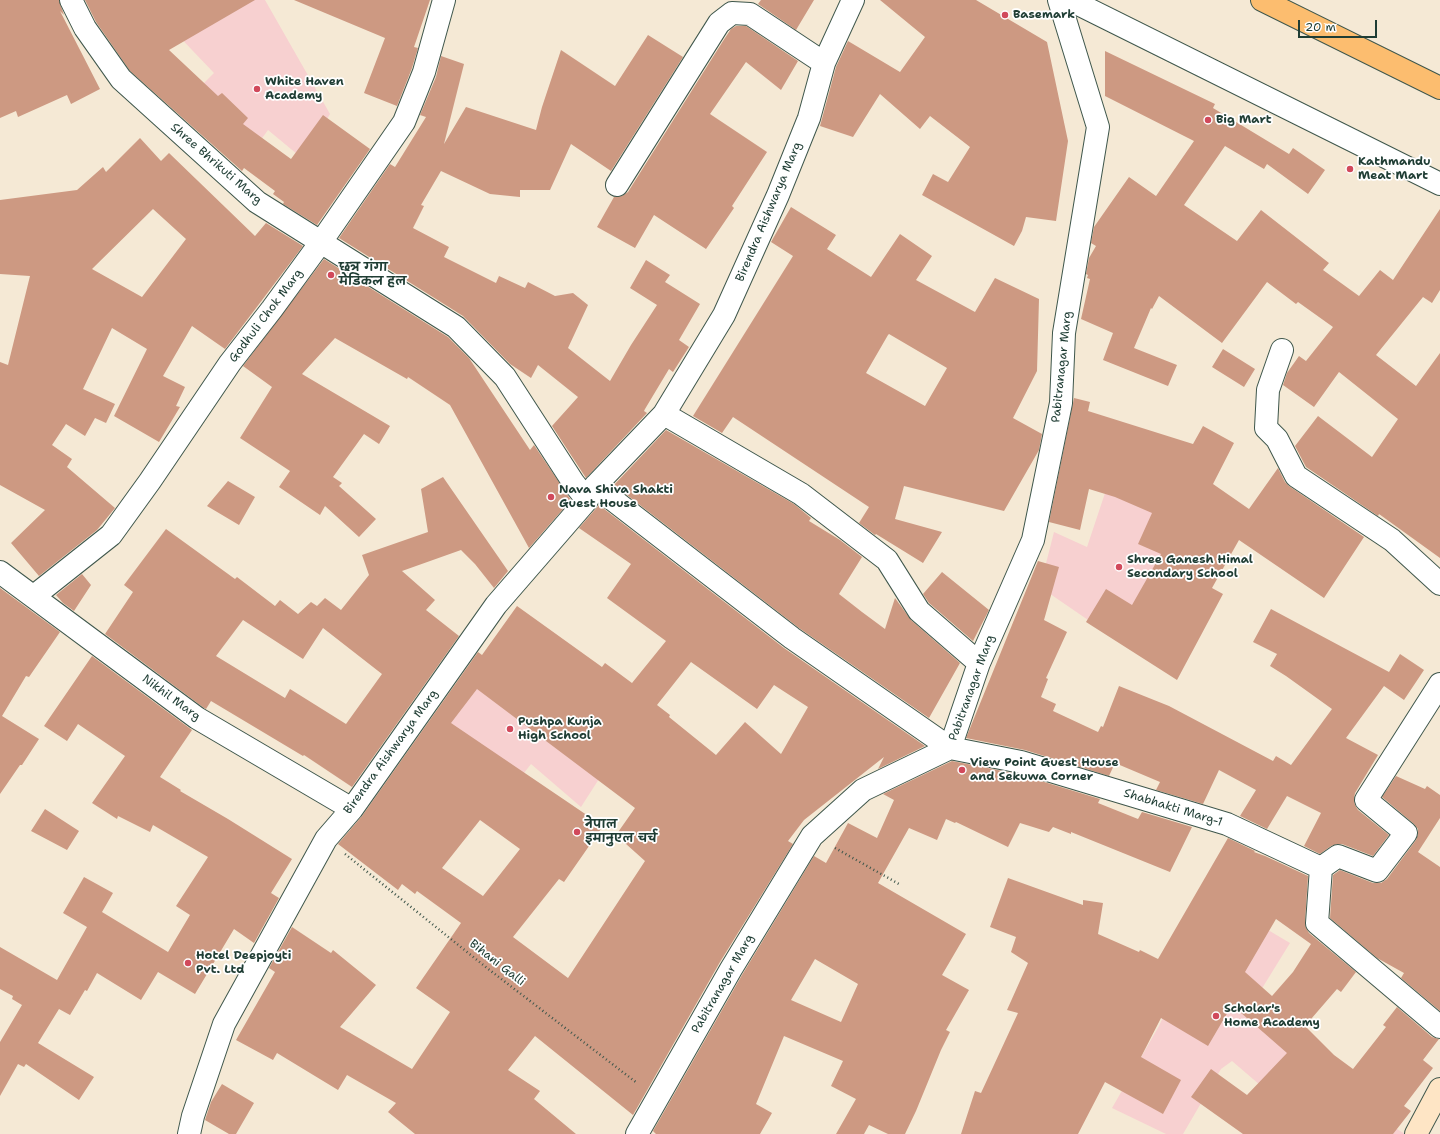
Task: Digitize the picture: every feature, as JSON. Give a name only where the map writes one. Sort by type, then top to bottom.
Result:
[{"type":"highway","points":[[1262,0],[1440,88]]},
{"type":"main road","points":[[1416,1134],[1440,1089]]},
{"type":"street","name":"Shree Bhrikuti Marg","points":[[71,0],[85,28],[121,79],[257,202],[456,327],[505,376],[573,482],[591,493]]},
{"type":"street","name":"Godhuli Chok Marg","points":[[34,596],[111,535],[155,474],[230,363],[321,242],[404,122],[424,72],[444,0]]},
{"type":"street","name":"Birendra Aishwarya Marg","points":[[189,1134],[193,1116],[224,1024],[326,839],[352,809],[496,605],[591,493],[664,414],[724,316],[778,195],[808,118],[824,63],[853,0]]},
{"type":"street","name":"Pabitranagar Marg","points":[[638,1134],[731,969],[812,836],[862,790],[950,748],[979,663],[1033,540],[1061,404],[1064,333],[1098,127],[1059,0]]},
{"type":"street","points":[[1070,0],[1440,184]]},
{"type":"street","points":[[617,185],[719,23],[732,13],[750,14],[824,63]]},
{"type":"street","points":[[1282,350],[1268,390],[1266,428],[1277,439],[1296,476],[1392,540],[1440,584]]},
{"type":"street","points":[[664,414],[801,494],[887,560],[919,611],[979,663]]},
{"type":"street","name":"Pabitranagar Marg","points":[[591,493],[792,638],[950,748]]},
{"type":"street","name":"Nikhil Marg","points":[[0,572],[197,718],[352,809]]},
{"type":"street","points":[[1440,684],[1366,800],[1406,833],[1377,871],[1338,856],[1321,868],[1317,923],[1440,1027]]},
{"type":"street","name":"Shabhakti Marg-1","points":[[950,748],[1021,762],[1227,824],[1321,868]]},
{"type":"path","points":[[812,836],[899,884]]},
{"type":"path","name":"Bihani Galli","points":[[326,839],[487,968],[658,1099]]},
{"type":"shaded area","name":"White Haven Academy","points":[[217,0],[265,0],[330,114],[303,159],[268,130],[247,159],[182,105],[214,73],[171,28]]},
{"type":"shaded area","name":"Shree Ganesh Himal Secondary School","points":[[1106,490],[1211,535],[1142,657],[1040,587],[1054,532],[1087,547]]},
{"type":"shaded area","name":"Pushpa Kunja High School","points":[[488,649],[608,765],[581,807],[531,764],[496,809],[421,748]]},
{"type":"shaded area","name":"Scholar's Home Academy","points":[[1241,914],[1290,943],[1253,1003],[1371,1113],[1405,1134],[1324,1134],[1288,1109],[1232,1061],[1221,1069],[1183,1134],[1166,1134],[1112,1108],[1159,1026],[1169,1004]]},
{"type":"building","points":[[0,0],[59,0],[64,15],[60,11],[100,89],[71,104],[67,95],[18,117],[16,111],[0,118]]},
{"type":"building","points":[[85,0],[255,0],[169,50],[218,96],[222,93],[248,118],[243,124],[291,159],[323,115],[370,149],[317,225],[283,204],[284,202],[273,194],[275,191],[244,168],[242,171],[130,71],[96,22]]},
{"type":"building","points":[[294,0],[430,0],[414,47],[418,48],[412,68],[397,106],[364,93],[385,38]]},
{"type":"building","points":[[761,0],[814,0],[796,30],[758,4]]},
{"type":"building","points":[[880,0],[976,0],[1047,42],[1068,141],[1056,221],[1026,217],[1022,231],[1014,246],[922,195],[933,174],[948,182],[970,147],[930,116],[920,129],[880,94],[853,137],[820,126],[836,67],[848,41],[900,72],[925,37]]},
{"type":"building","points":[[736,26],[746,26],[798,61],[781,90],[746,62],[710,114],[767,152],[732,206],[734,208],[706,249],[654,215],[635,248],[597,227],[614,197],[622,196],[628,192],[723,41],[731,29]]},
{"type":"building","points":[[648,35],[683,57],[611,171],[571,144],[550,190],[520,190],[520,197],[490,194],[441,171],[421,205],[424,206],[413,228],[449,247],[444,257],[496,283],[499,276],[525,288],[528,282],[555,296],[573,293],[588,305],[568,348],[610,381],[657,305],[630,288],[646,260],[670,275],[665,282],[700,304],[679,340],[689,347],[673,372],[669,369],[644,411],[647,413],[586,478],[552,426],[578,397],[538,365],[531,378],[510,364],[463,316],[339,238],[390,164],[395,167],[426,117],[420,115],[436,77],[441,56],[464,64],[444,144],[466,107],[536,130],[561,50],[615,86]]},
{"type":"building","points":[[1105,51],[1215,104],[1213,108],[1289,154],[1293,148],[1325,170],[1308,194],[1267,164],[1264,169],[1225,146],[1184,205],[1237,241],[1261,210],[1329,263],[1323,270],[1359,296],[1380,270],[1393,280],[1440,209],[1440,290],[1432,303],[1423,297],[1376,355],[1416,386],[1440,353],[1440,558],[1379,514],[1378,516],[1306,467],[1295,446],[1318,416],[1372,457],[1398,419],[1339,372],[1314,407],[1283,385],[1287,373],[1299,356],[1306,361],[1333,327],[1298,302],[1296,304],[1267,282],[1222,343],[1159,296],[1152,309],[1151,308],[1134,348],[1177,365],[1168,386],[1103,360],[1113,333],[1081,319],[1090,279],[1087,278],[1088,275],[1086,274],[1089,258],[1096,246],[1091,243],[1094,227],[1129,177],[1156,196],[1194,141],[1105,96]]},
{"type":"building","points":[[140,138],[161,161],[169,153],[255,236],[266,223],[303,246],[225,349],[192,326],[163,376],[185,387],[176,406],[180,407],[159,442],[114,416],[147,349],[112,328],[83,389],[115,404],[106,423],[95,418],[85,436],[66,424],[52,445],[72,459],[67,467],[115,508],[97,530],[39,576],[11,543],[45,510],[0,485],[0,362],[8,365],[30,276],[0,274],[0,200],[77,190],[103,167],[106,172]],"holes":[[[153,209],[186,239],[142,297],[92,269]]]},
{"type":"building","points":[[791,207],[836,235],[827,249],[871,277],[900,234],[932,256],[916,280],[975,312],[995,278],[1039,299],[1037,371],[1013,418],[1042,434],[1039,450],[1004,511],[904,486],[895,519],[942,532],[923,563],[876,534],[875,535],[859,523],[869,507],[733,417],[722,433],[693,416],[793,256],[771,242]],"holes":[[[889,334],[947,368],[925,406],[866,373]]]},
{"type":"building","points":[[324,259],[448,337],[469,358],[530,450],[534,445],[571,500],[529,548],[450,405],[408,377],[407,379],[335,338],[302,374],[390,426],[379,444],[364,434],[333,477],[342,483],[339,486],[376,519],[359,537],[325,506],[320,515],[279,487],[290,471],[240,438],[272,387],[243,366]]},
{"type":"building","points":[[1223,349],[1255,369],[1244,387],[1212,367]]},
{"type":"building","points":[[1074,398],[1090,402],[1088,411],[1193,444],[1203,426],[1234,443],[1213,484],[1249,509],[1278,468],[1285,482],[1289,486],[1364,537],[1324,598],[1239,540],[1212,588],[1223,594],[1177,680],[1086,622],[1106,589],[1132,605],[1161,554],[1138,544],[1152,513],[1115,497],[1089,489],[1080,530],[1049,522]]},
{"type":"building","points":[[666,430],[794,504],[811,518],[809,521],[840,540],[862,557],[839,594],[885,629],[895,598],[911,620],[960,663],[929,718],[799,628],[614,485]]},
{"type":"building","points":[[443,477],[508,571],[494,588],[475,564],[461,550],[402,571],[435,600],[426,610],[459,636],[352,787],[304,755],[303,756],[211,701],[206,709],[204,708],[105,634],[133,592],[124,585],[166,529],[235,579],[237,577],[275,606],[280,600],[298,614],[311,602],[317,606],[325,598],[341,610],[369,575],[362,555],[428,532],[421,489]],"holes":[[[243,620],[303,659],[323,628],[382,674],[346,724],[290,689],[285,698],[216,656]]]},
{"type":"building","points":[[228,481],[255,497],[239,525],[207,506]]},
{"type":"building","points":[[599,505],[784,648],[925,746],[878,769],[884,757],[804,820],[788,841],[793,844],[720,962],[633,1115],[535,1036],[508,1070],[540,1091],[534,1099],[576,1134],[415,1134],[388,1112],[396,1103],[347,1075],[338,1090],[277,1053],[273,1060],[236,1040],[275,972],[269,968],[292,927],[331,953],[333,950],[376,985],[340,1027],[412,1069],[450,1012],[416,988],[461,923],[417,891],[415,894],[402,884],[398,890],[338,844],[362,816],[478,652],[482,655],[517,606],[602,667],[605,663],[632,683],[666,641],[607,598],[631,564],[579,528]],"holes":[[[691,662],[757,709],[774,685],[808,707],[781,754],[745,722],[716,755],[669,717],[670,715],[657,705]],[[477,689],[635,808],[616,835],[645,861],[568,978],[513,937],[559,879],[564,882],[603,826],[451,723]],[[480,820],[520,849],[483,896],[442,868]]]},
{"type":"building","points":[[1038,561],[1059,567],[1044,620],[1067,632],[1046,678],[1048,679],[1041,697],[1056,704],[1053,711],[1098,732],[1101,726],[1103,727],[1119,686],[1169,706],[1273,761],[1276,756],[1291,765],[1332,709],[1270,666],[1277,654],[1253,642],[1271,609],[1389,672],[1400,654],[1424,670],[1404,700],[1384,686],[1346,738],[1378,755],[1355,793],[1354,799],[1358,810],[1389,835],[1373,856],[1342,844],[1331,846],[1320,854],[1304,846],[1321,813],[1287,796],[1267,829],[1240,816],[1256,790],[1219,770],[1203,804],[1156,790],[1160,782],[1115,763],[1109,776],[1025,750],[966,738]]},
{"type":"building","points":[[942,572],[989,610],[973,641],[929,603],[923,594]]},
{"type":"building","points":[[82,574],[91,585],[74,611],[63,603],[56,595]]},
{"type":"building","points":[[0,588],[60,632],[29,677],[26,676],[2,716],[39,739],[0,794]]},
{"type":"building","points":[[92,656],[192,730],[160,777],[181,790],[180,791],[292,859],[271,893],[279,898],[254,943],[234,929],[195,994],[158,972],[141,1000],[97,973],[87,991],[85,990],[70,1015],[59,1009],[38,1043],[94,1077],[79,1100],[26,1064],[24,1067],[18,1064],[0,1096],[0,1042],[22,1005],[12,999],[13,996],[0,989],[0,947],[57,980],[87,927],[63,913],[84,877],[113,893],[102,912],[168,952],[190,915],[176,906],[208,857],[153,825],[150,832],[118,816],[117,819],[92,803],[125,756],[78,724],[67,741],[44,726]]},
{"type":"building","points":[[952,761],[1018,774],[1100,799],[1098,803],[1138,819],[1142,812],[1192,827],[1170,872],[1071,832],[1071,834],[1053,827],[1049,832],[1020,823],[1008,847],[956,822],[955,823],[946,819],[937,840],[909,828],[878,883],[966,934],[942,975],[969,990],[946,1030],[950,1032],[905,1134],[888,1134],[869,1125],[864,1134],[836,1134],[856,1099],[831,1086],[843,1061],[784,1036],[756,1104],[772,1113],[760,1134],[656,1134],[653,1131],[742,975],[814,856],[826,863],[848,823],[877,838],[894,800],[883,794]],"holes":[[[815,959],[858,984],[841,1022],[791,1000]]]},
{"type":"building","points":[[1396,776],[1425,789],[1427,786],[1440,795],[1440,818],[1418,852],[1440,867],[1440,1011],[1401,978],[1404,973],[1377,958],[1330,918],[1333,875],[1340,870],[1373,883],[1381,883],[1387,879],[1416,840],[1418,829],[1382,797]]},
{"type":"building","points":[[45,809],[79,831],[67,850],[31,831]]},
{"type":"building","points":[[1228,838],[1255,851],[1254,852],[1308,876],[1305,922],[1306,928],[1309,933],[1356,972],[1341,992],[1337,989],[1305,1026],[1334,1055],[1353,1069],[1386,1027],[1383,1025],[1397,1007],[1432,1037],[1439,1039],[1423,1060],[1433,1068],[1404,1106],[1411,1111],[1393,1134],[1243,1134],[1191,1097],[1211,1069],[1247,1095],[1287,1053],[1232,1005],[1208,1046],[1161,1018],[1141,1057],[1181,1080],[1163,1114],[1105,1082],[1078,1134],[961,1134],[975,1091],[981,1093],[1018,1013],[1007,1010],[1028,963],[1011,952],[1016,937],[990,927],[1008,878],[1083,905],[1083,900],[1103,903],[1098,934],[1139,952],[1140,950],[1158,959]],"holes":[[[1276,919],[1311,944],[1293,972],[1272,996],[1245,972]]]},
{"type":"building","points":[[222,1084],[254,1103],[236,1134],[229,1134],[205,1120],[211,1102]]},
{"type":"place","name":"Basemark","points":[[1005,15]]},
{"type":"place","name":"White Haven Academy","points":[[257,89]]},
{"type":"place","name":"Big Mart","points":[[1208,120]]},
{"type":"place","name":"Kathmandu Meat Mart","points":[[1350,169]]},
{"type":"place","name":"छत्र गंगा मेडिकल हल","points":[[331,275]]},
{"type":"place","name":"Nava Shiva Shakti Guest House","points":[[551,497]]},
{"type":"place","name":"Shree Ganesh Himal Secondary School","points":[[1119,567]]},
{"type":"place","name":"Pushpa Kunja High School","points":[[510,729]]},
{"type":"place","name":"View Point Guest House and Sekuwa Corner","points":[[962,770]]},
{"type":"place","name":"नेपाल इमानुएल चर्च","points":[[577,832]]},
{"type":"place","name":"Hotel Deepjoyti Pvt. Ltd","points":[[188,963]]},
{"type":"place","name":"Scholar's Home Academy","points":[[1216,1016]]}]
